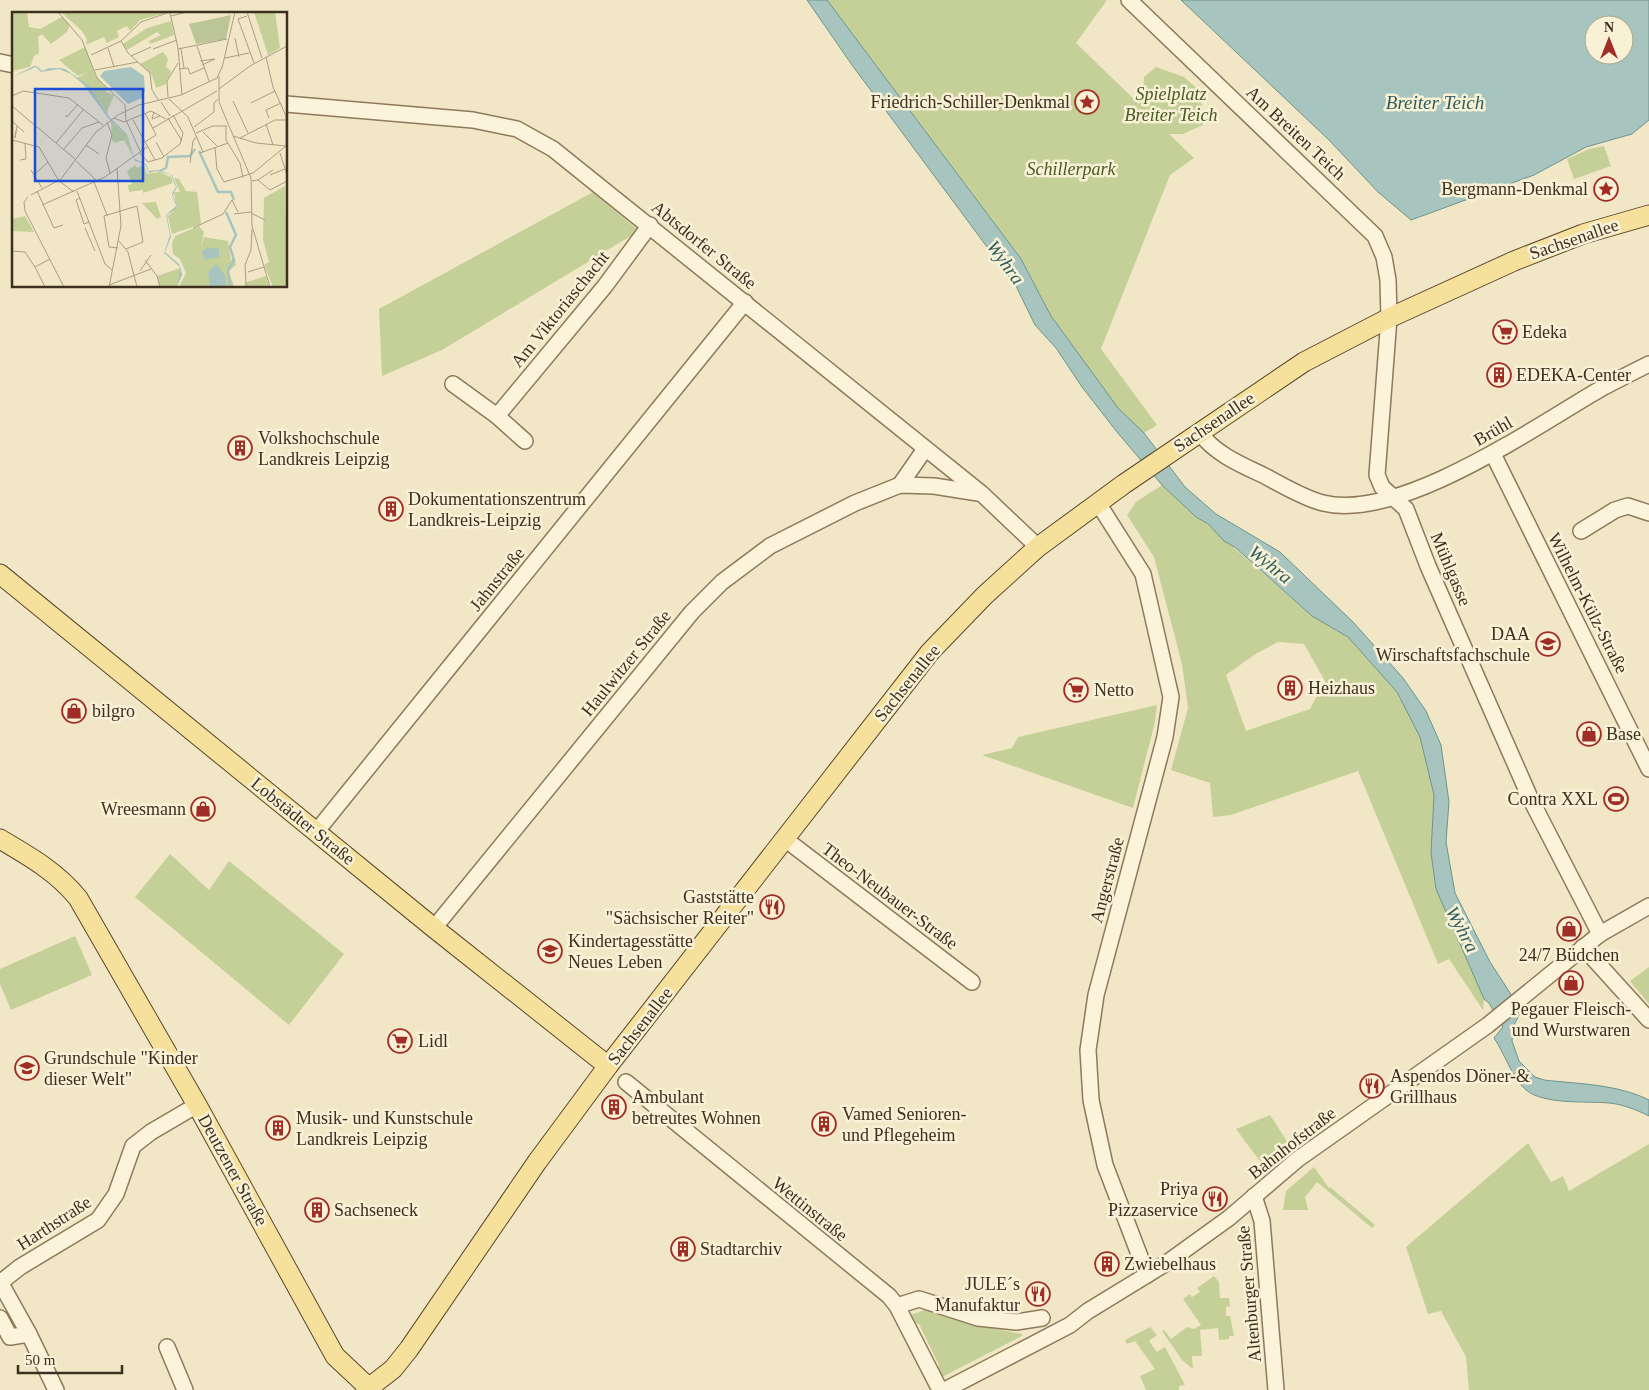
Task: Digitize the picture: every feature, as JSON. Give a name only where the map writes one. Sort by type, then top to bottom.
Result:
[{"type":"main road","name":"Sachsenallee","points":[[369,1389],[393,1369],[409,1349],[538,1162],[608,1066],[930,652],[985,595],[1038,548],[1124,484],[1304,362],[1389,318],[1521,258],[1583,234],[1649,215]]},
{"type":"main road","name":"Lobstädter Straße","points":[[0,574],[434,928],[608,1066]]},
{"type":"main road","name":"Deutzener Straße","points":[[0,839],[50,870],[78,898],[197,1105],[335,1356],[369,1389]]},
{"type":"street","name":"Am Breiten Teich","points":[[1129,0],[1375,236],[1384,257],[1388,280],[1389,318]]},
{"type":"street","name":"Abtsdorfer Straße","points":[[288,104],[473,120],[517,129],[553,149],[650,225],[981,493],[1038,548]]},
{"type":"street","name":"Am Viktoriaschacht","points":[[496,416],[605,286],[650,225]]},
{"type":"street","name":"Jahnstraße","points":[[316,832],[745,302]]},
{"type":"street","name":"Mühlgasse","points":[[1389,318],[1378,475],[1382,487],[1406,509],[1428,566],[1531,800],[1600,934]]},
{"type":"street","name":"Brühl","points":[[1200,433],[1209,446],[1244,466],[1323,503],[1346,505],[1392,498],[1459,471],[1493,454],[1602,388],[1649,364]]},
{"type":"street","points":[[453,384],[496,416],[525,441]]},
{"type":"street","points":[[900,485],[925,449]]},
{"type":"street","name":"Wilhelm-Külz-Straße","points":[[1493,454],[1649,769]]},
{"type":"street","name":"Haulwitzer Straße","points":[[434,928],[692,612],[722,582],[783,538],[855,503],[900,485],[934,486],[981,493]]},
{"type":"street","name":"Angerstraße","points":[[1098,503],[1133,555],[1143,574],[1171,697],[1165,737],[1096,995],[1088,1050],[1091,1100],[1105,1165],[1147,1275]]},
{"type":"street","points":[[1581,530],[1616,510],[1628,506],[1649,513]]},
{"type":"street","name":"Theo-Neubauer-Straße","points":[[785,839],[972,982]]},
{"type":"street","name":"Bahnhofstraße","points":[[945,1390],[1070,1326],[1088,1311],[1147,1275],[1229,1218],[1298,1159],[1431,1063],[1488,1025],[1600,934],[1649,906]]},
{"type":"street","points":[[1583,948],[1649,1020]]},
{"type":"street","name":"Wettinstraße","points":[[626,1082],[846,1264],[879,1287],[897,1306],[940,1390]]},
{"type":"street","name":"Harthstraße","points":[[1,1282],[20,1268],[98,1220],[116,1194],[133,1146],[151,1132],[197,1105]]},
{"type":"street","name":"Altenburger Straße","points":[[1254,1196],[1262,1221],[1276,1390]]},
{"type":"street","points":[[1,1282],[56,1390]]},
{"type":"street","points":[[897,1306],[919,1300],[978,1318],[1016,1322],[1042,1318]]},
{"type":"street","points":[[0,1318],[10,1337],[29,1334]]},
{"type":"street","points":[[168,1347],[185,1390]]},
{"type":"green space","name":"Schillerpark","points":[[827,0],[1107,0],[1076,43],[1139,104],[1143,96],[1144,77],[1156,67],[1184,77],[1201,92],[1203,125],[1183,134],[1169,134],[1194,158],[1170,175],[1101,349],[1157,425],[1144,433],[1118,408],[1051,316],[1021,259]]},
{"type":"green space","points":[[1604,146],[1611,166],[1574,179],[1567,159],[1589,149]]},
{"type":"green space","points":[[593,192],[639,231],[442,350],[382,376],[379,309]]},
{"type":"green space","points":[[1162,485],[1312,616],[1348,637],[1397,692],[1420,737],[1434,795],[1431,853],[1436,889],[1475,975],[1484,999],[1483,1010],[1449,959],[1438,964],[1358,771],[1231,815],[1213,817],[1210,783],[1171,770],[1188,708],[1182,664],[1154,557],[1127,515],[1136,502]],"holes":[[[1278,642],[1304,644],[1325,681],[1310,709],[1246,731],[1226,675],[1254,655]]]},
{"type":"green space","points":[[1157,705],[1155,722],[1133,808],[982,755],[1012,748],[1018,737]]},
{"type":"green space","points":[[170,854],[209,890],[229,861],[344,954],[289,1025],[135,897]]},
{"type":"green space","points":[[75,936],[92,975],[11,1010],[0,984],[0,969]]},
{"type":"green space","points":[[1649,967],[1649,1004],[1630,981]]},
{"type":"green space","points":[[1270,1115],[1292,1149],[1265,1168],[1236,1129]]},
{"type":"green space","points":[[1528,1143],[1551,1182],[1563,1176],[1569,1191],[1649,1144],[1649,1390],[1469,1390],[1466,1357],[1441,1311],[1428,1314],[1406,1247]]},
{"type":"green space","points":[[1314,1167],[1329,1188],[1375,1225],[1372,1228],[1317,1182],[1305,1197],[1308,1210],[1283,1210],[1286,1191]]},
{"type":"green space","points":[[1214,1276],[1219,1282],[1220,1298],[1229,1298],[1230,1306],[1226,1307],[1226,1316],[1230,1316],[1234,1336],[1229,1336],[1229,1339],[1219,1340],[1218,1328],[1200,1330],[1202,1356],[1192,1356],[1193,1369],[1182,1360],[1162,1331],[1164,1330],[1171,1339],[1187,1327],[1194,1329],[1201,1325],[1183,1299],[1190,1294],[1192,1297],[1200,1292],[1197,1288]]},
{"type":"green space","points":[[930,1308],[975,1325],[1022,1334],[1022,1336],[942,1377],[936,1372],[939,1365],[919,1324],[911,1322],[908,1316]]},
{"type":"green space","points":[[1150,1327],[1157,1335],[1149,1341],[1157,1352],[1165,1347],[1185,1385],[1179,1386],[1179,1390],[1146,1390],[1140,1376],[1155,1369],[1135,1341],[1127,1344],[1125,1340]]},
{"type":"water","name":"Wyhra","points":[[807,0],[827,0],[1021,259],[1051,316],[1118,408],[1144,433],[1185,487],[1216,514],[1280,552],[1353,622],[1403,678],[1426,711],[1441,745],[1449,802],[1446,842],[1455,893],[1490,962],[1516,1002],[1519,1015],[1513,1027],[1512,1041],[1519,1061],[1535,1077],[1544,1080],[1611,1088],[1649,1100],[1649,1116],[1614,1104],[1543,1098],[1534,1095],[1521,1085],[1494,1038],[1503,1027],[1489,1003],[1484,999],[1436,889],[1431,853],[1434,795],[1420,737],[1397,692],[1348,637],[1312,616],[1236,548],[1224,541],[1208,524],[1196,517],[1162,485],[1117,432],[1082,387],[1056,348],[1035,325],[1016,286],[852,65]]},
{"type":"water","name":"Breiter Teich","points":[[1181,0],[1649,0],[1649,120],[1632,134],[1586,147],[1534,175],[1411,220],[1378,192],[1329,140]]},
{"type":"place","name":"Friedrich-Schiller-Denkmal","points":[[1087,102]]},
{"type":"place","name":"Bergmann-Denkmal","points":[[1606,189]]},
{"type":"place","name":"Edeka","points":[[1505,332]]},
{"type":"place","name":"EDEKA-Center","points":[[1499,375]]},
{"type":"place","name":"Volkshochschule Landkreis Leipzig","points":[[240,448]]},
{"type":"place","name":"Dokumentationszentrum Landkreis-Leipzig","points":[[391,509]]},
{"type":"place","name":"DAA Wirschaftsfachschule","points":[[1548,644]]},
{"type":"place","name":"Heizhaus","points":[[1290,688]]},
{"type":"place","name":"Netto","points":[[1076,690]]},
{"type":"place","name":"bilgro","points":[[74,711]]},
{"type":"place","name":"Base","points":[[1589,734]]},
{"type":"place","name":"Contra XXL","points":[[1616,799]]},
{"type":"place","name":"Wreesmann","points":[[203,809]]},
{"type":"place","name":"Gaststätte \"Sächsischer Reiter\"","points":[[772,907]]},
{"type":"place","name":"24/7 Büdchen","points":[[1569,929]]},
{"type":"place","name":"Kindertagesstätte Neues Leben","points":[[550,951]]},
{"type":"place","name":"Pegauer Fleisch- und Wurstwaren","points":[[1571,983]]},
{"type":"place","name":"Lidl","points":[[400,1041]]},
{"type":"place","name":"Grundschule \"Kinder dieser Welt\"","points":[[27,1068]]},
{"type":"place","name":"Aspendos Döner-& Grillhaus","points":[[1372,1086]]},
{"type":"place","name":"Ambulant betreutes Wohnen","points":[[614,1107]]},
{"type":"place","name":"Vamed Senioren- und Pflegeheim","points":[[824,1124]]},
{"type":"place","name":"Musik- und Kunstschule Landkreis Leipzig","points":[[278,1128]]},
{"type":"place","name":"Priya Pizzaservice","points":[[1215,1199]]},
{"type":"place","name":"Sachseneck","points":[[317,1210]]},
{"type":"place","name":"Stadtarchiv","points":[[683,1249]]},
{"type":"place","name":"Zwiebelhaus","points":[[1107,1264]]},
{"type":"place","name":"JULE´s Manufaktur","points":[[1038,1294]]},
{"type":"park label","name":"Spielplatz Breiter Teich","points":[[1171,104]]}]
